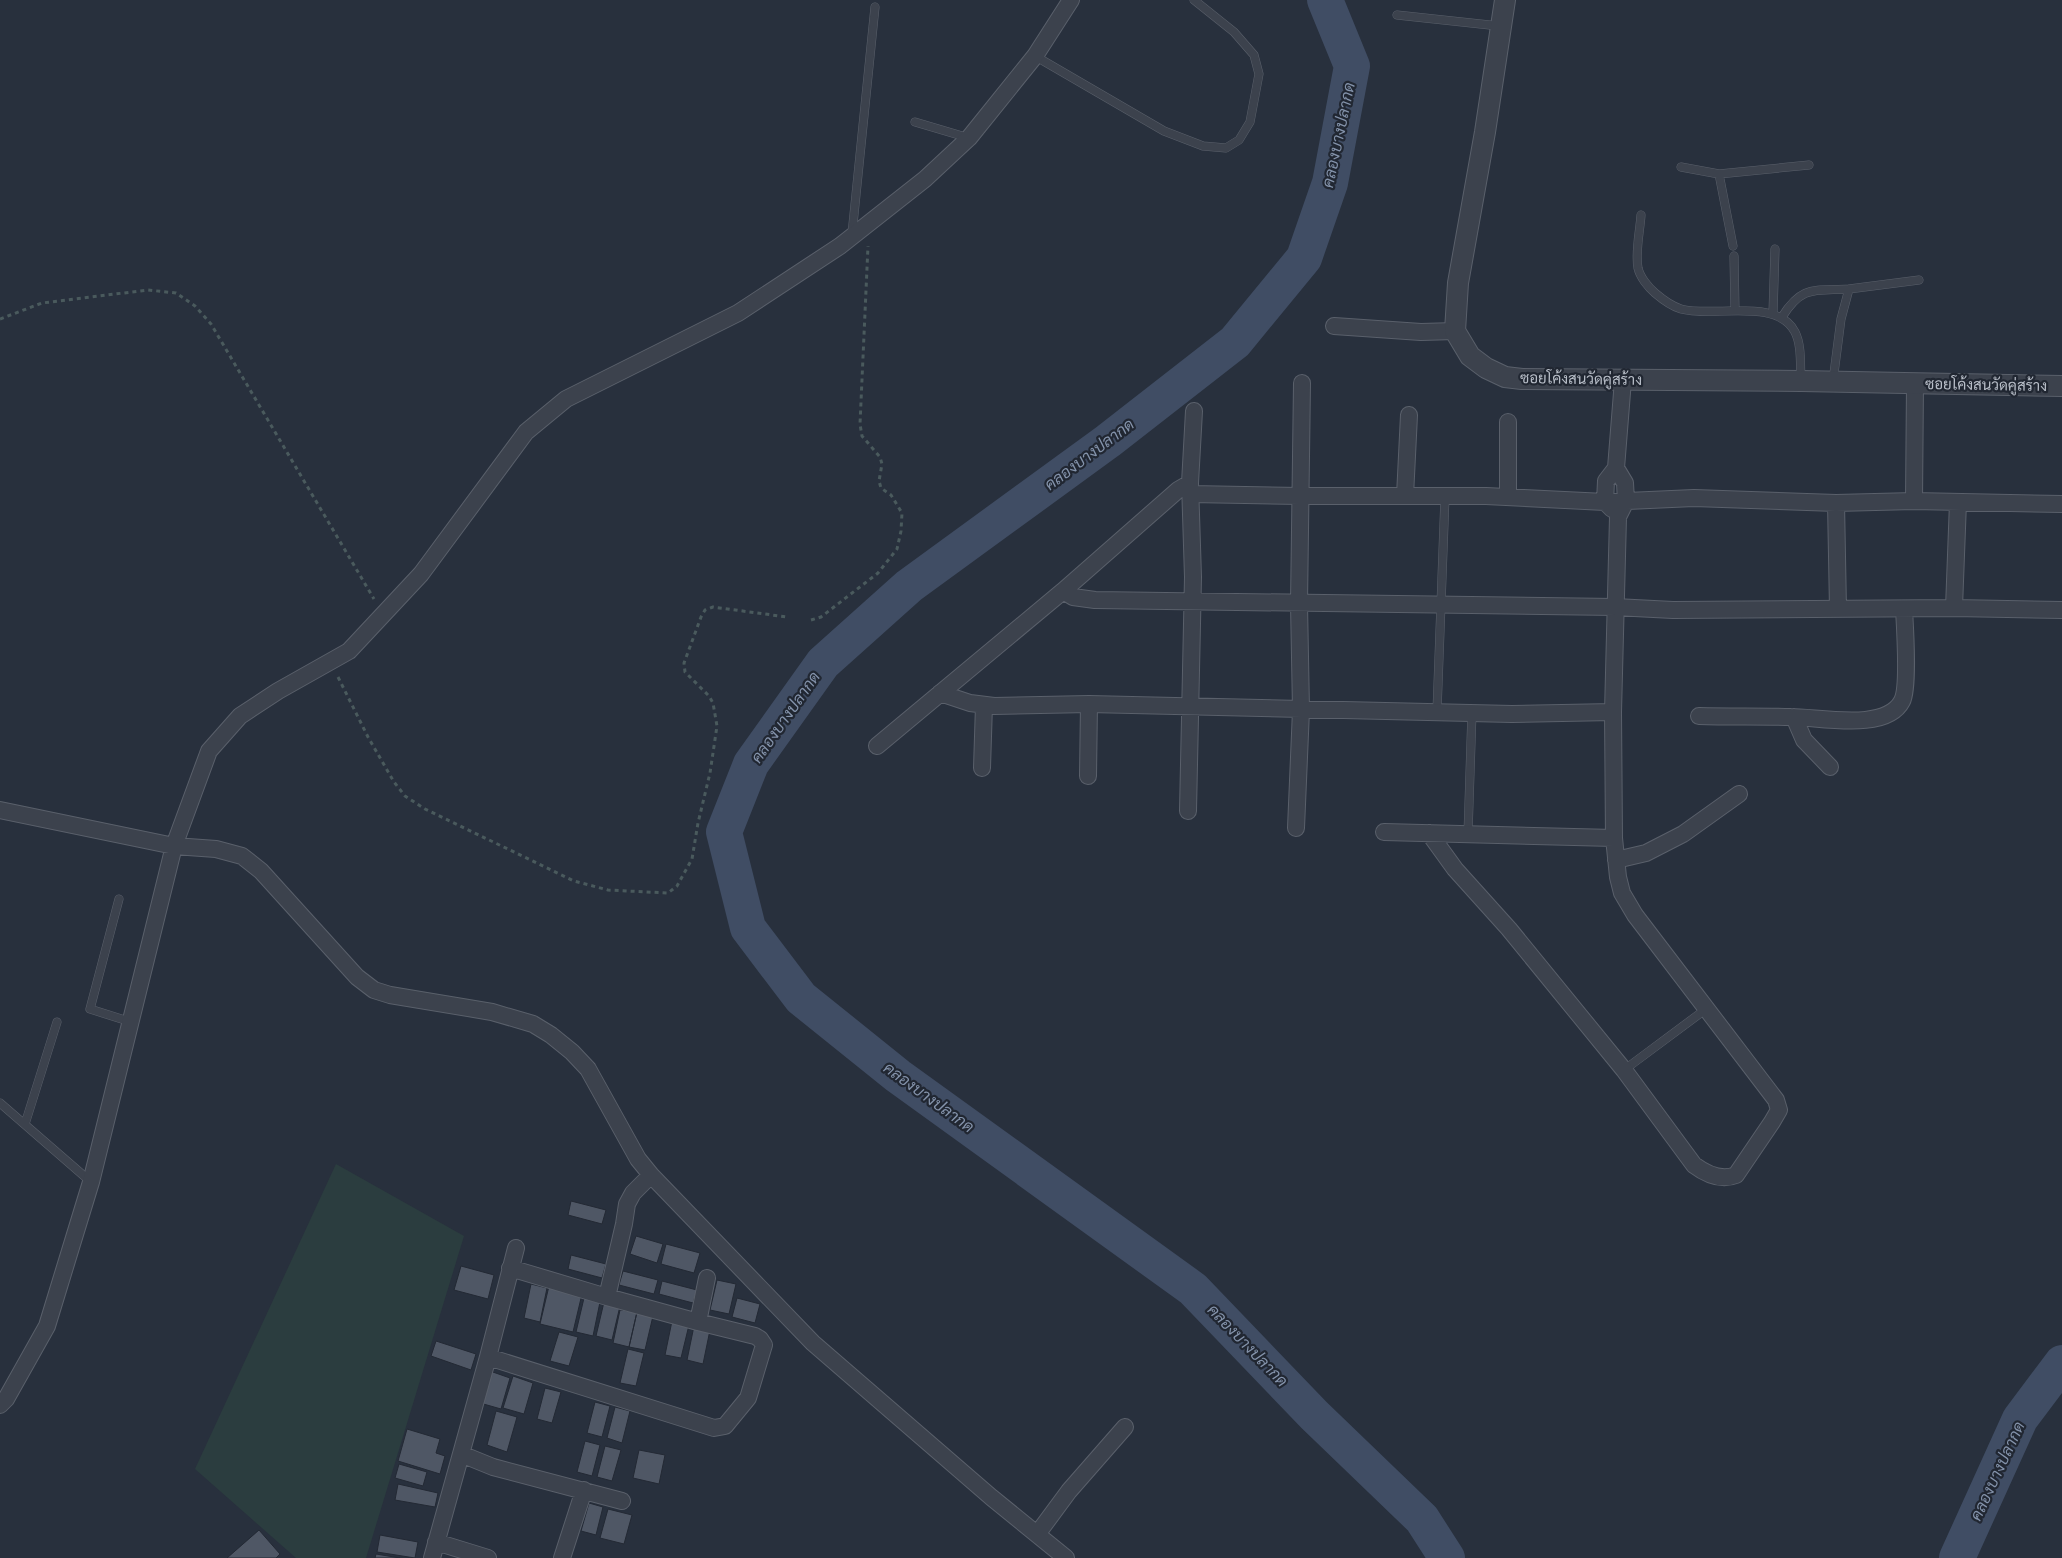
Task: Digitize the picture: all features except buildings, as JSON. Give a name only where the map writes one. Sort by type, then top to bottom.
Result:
[{"type":"street","points":[[0,1405],[6,1399],[47,1326],[91,1182],[174,846],[210,751],[240,716],[278,690],[349,651],[421,574],[526,432],[566,399],[738,313],[852,236],[925,179],[969,138],[1035,56],[1071,0]]},
{"type":"street","points":[[1334,326],[1421,332],[1455,331],[1458,282],[1485,132],[1505,0]]},
{"type":"street","name":"ซอยโค้งสนวัดคู่สร้าง","points":[[1455,331],[1470,356],[1486,368],[1504,377],[1522,379],[1801,381],[2062,386]]},
{"type":"street","points":[[1618,517],[1605,502],[1606,481],[1616,468],[1623,380]]},
{"type":"street","points":[[1296,828],[1301,710],[1299,604],[1302,383]]},
{"type":"street","points":[[1914,501],[1915,384]]},
{"type":"street","points":[[1188,811],[1192,601],[1191,489],[1194,411]]},
{"type":"street","points":[[1405,496],[1409,415]]},
{"type":"street","points":[[1508,422],[1508,497]]},
{"type":"street","points":[[1429,833],[1443,854],[1508,929],[1624,1070],[1694,1164],[1703,1172],[1718,1177],[1728,1178],[1736,1175],[1779,1110],[1776,1100],[1635,915],[1622,893],[1616,860],[1614,838],[1613,712],[1615,607],[1618,517],[1626,501],[1625,483],[1616,468]]},
{"type":"street","points":[[877,746],[1064,591],[1178,490],[1191,489],[1300,496],[1508,497],[1605,502],[1694,498],[1836,502],[1914,501],[2062,504]]},
{"type":"street","points":[[1836,502],[1838,609]]},
{"type":"street","points":[[1954,608],[1958,502]]},
{"type":"street","points":[[1064,591],[1073,597],[1095,600],[1299,604],[1615,607],[1673,610],[1954,608],[2062,610]]},
{"type":"street","points":[[1699,716],[1794,717],[1840,721],[1874,718],[1895,711],[1904,699],[1906,669],[1904,609]]},
{"type":"street","points":[[940,693],[970,703],[984,705],[1089,704],[1301,710],[1613,712]]},
{"type":"street","points":[[1088,776],[1089,704]]},
{"type":"street","points":[[982,768],[984,705]]},
{"type":"street","points":[[1794,717],[1804,740],[1830,767]]},
{"type":"street","points":[[1616,860],[1646,852],[1683,834],[1739,794]]},
{"type":"street","points":[[0,810],[174,846],[216,849],[242,856],[261,870],[357,977],[374,990],[390,995],[492,1012],[532,1024],[552,1035],[588,1069],[638,1159],[651,1175],[813,1343],[991,1497],[1038,1533],[1066,1558]]},
{"type":"street","points":[[1384,832],[1614,838]]},
{"type":"street","points":[[607,1297],[627,1204],[633,1193],[651,1175]]},
{"type":"street","points":[[488,1558],[434,1550],[488,1358],[516,1248]]},
{"type":"street","points":[[488,1358],[714,1428],[720,1428],[725,1426],[748,1398],[764,1345],[755,1336],[607,1297],[510,1268]]},
{"type":"street","points":[[698,1322],[707,1278]]},
{"type":"street","points":[[1038,1533],[1069,1491],[1125,1427]]},
{"type":"street","points":[[461,1454],[493,1466],[622,1501]]},
{"type":"street","points":[[562,1558],[584,1490]]},
{"type":"lane","points":[[1035,56],[1164,130],[1203,146],[1226,148],[1239,140],[1250,122],[1259,74],[1254,54],[1234,32],[1194,0]]},
{"type":"lane","points":[[852,236],[875,7]]},
{"type":"lane","points":[[1397,15],[1501,26]]},
{"type":"lane","points":[[915,122],[969,138]]},
{"type":"lane","points":[[1681,167],[1719,174],[1809,165]]},
{"type":"lane","points":[[1719,174],[1733,246]]},
{"type":"lane","points":[[1641,214],[1638,268],[1643,279],[1652,290],[1662,300],[1680,308],[1705,312],[1735,311],[1773,314],[1782,317],[1795,332],[1800,351],[1801,381]]},
{"type":"lane","points":[[1773,314],[1775,249]]},
{"type":"lane","points":[[1734,256],[1735,311]]},
{"type":"lane","points":[[1782,317],[1791,302],[1810,291],[1849,289],[1919,280]]},
{"type":"lane","points":[[1833,383],[1841,319],[1849,289]]},
{"type":"lane","points":[[1437,711],[1445,497]]},
{"type":"lane","points":[[1468,834],[1472,712]]},
{"type":"lane","points":[[119,899],[90,1009],[131,1022]]},
{"type":"lane","points":[[1624,1070],[1706,1009]]},
{"type":"lane","points":[[25,1124],[57,1022]]},
{"type":"lane","points":[[0,1102],[91,1182]]},
{"type":"path","points":[[812,620],[821,617],[878,573],[897,550],[901,531],[902,513],[891,495],[881,488],[879,481],[882,464],[880,458],[862,436],[860,424],[869,223]]},
{"type":"path","points":[[0,319],[42,303],[148,290],[176,293],[195,306],[211,324],[383,615]]},
{"type":"path","points":[[330,662],[368,737],[394,782],[405,796],[425,809],[574,882],[608,890],[668,893],[677,886],[692,859],[698,823],[710,774],[717,726],[713,703],[709,696],[685,672],[684,662],[700,617],[705,610],[712,607],[787,617]]},
{"type":"shaded area","points":[[336,1164],[464,1236],[366,1558],[296,1558],[195,1469]]},
{"type":"waterway","name":"คลองบางปลากด","points":[[1325,0],[1352,66],[1330,183],[1304,258],[1235,342],[1108,441],[909,586],[823,663],[751,764],[724,832],[748,928],[801,998],[898,1076],[1193,1289],[1314,1415],[1422,1519],[1447,1558]]},
{"type":"waterway","name":"คลองบางปลากด","points":[[1957,1558],[2020,1419],[2062,1363]]}]
